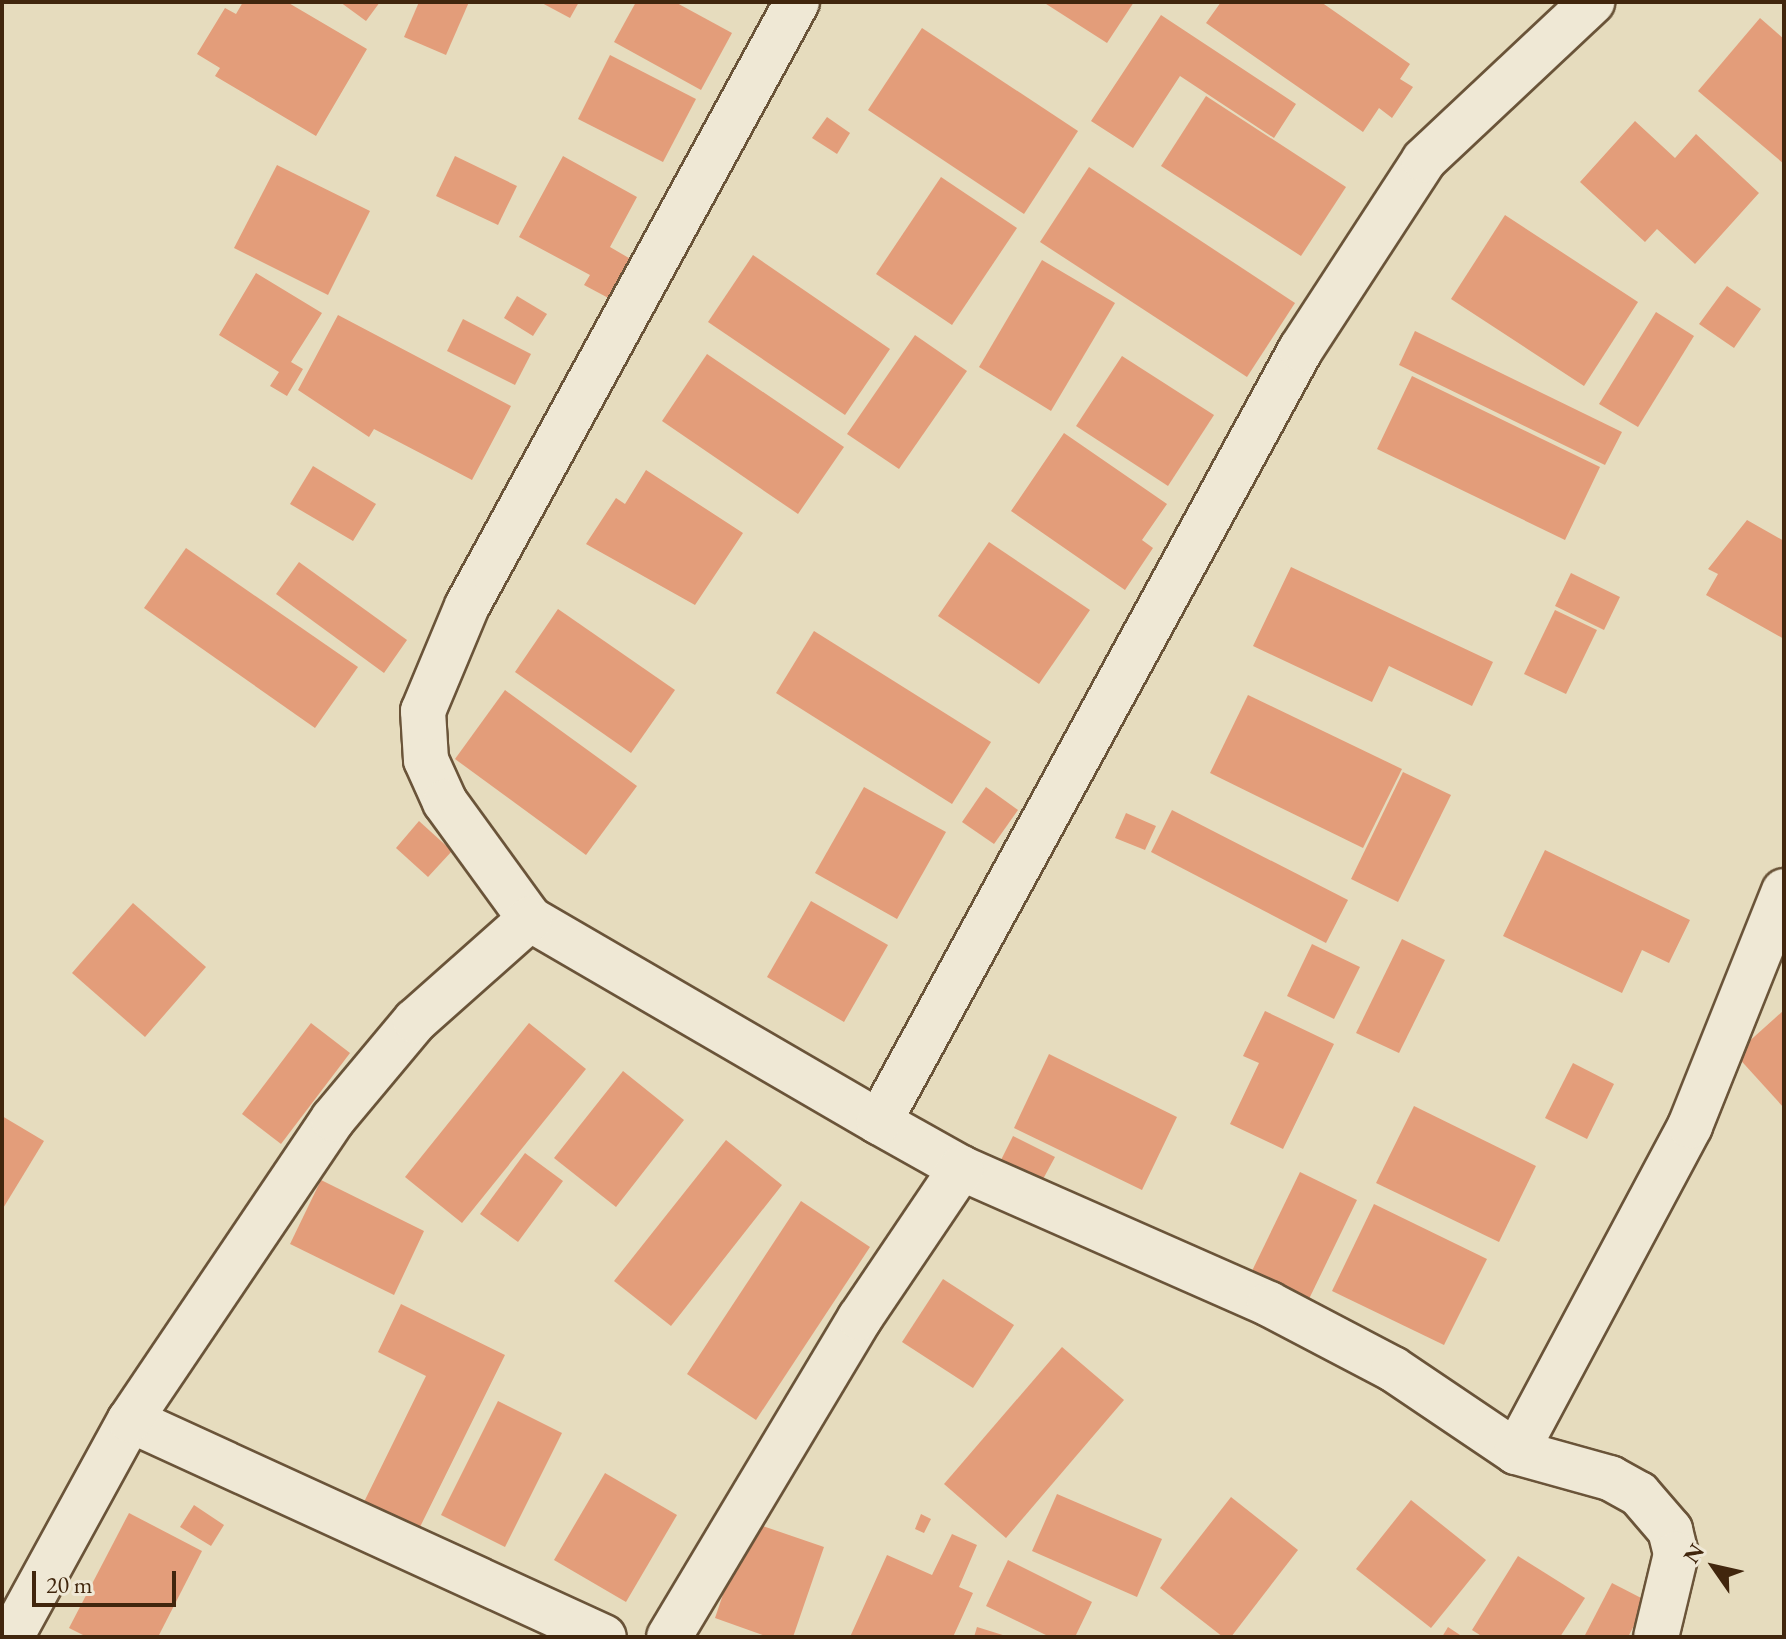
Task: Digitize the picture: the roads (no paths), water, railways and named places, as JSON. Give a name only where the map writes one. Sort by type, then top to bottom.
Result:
[{"type":"street","points":[[797,2],[467,606],[423,711],[426,760],[445,802],[530,919],[879,1122],[961,1168],[1269,1304],[1393,1369],[1516,1452],[1610,1478],[1639,1494],[1670,1530],[1676,1554],[1656,1637]]},
{"type":"street","points":[[879,1122],[1301,349],[1424,160],[1592,2]]},
{"type":"street","points":[[1516,1452],[1690,1126],[1784,891]]},
{"type":"street","points":[[11,1637],[130,1420],[333,1119],[415,1021],[530,919]]},
{"type":"street","points":[[669,1637],[860,1318],[961,1168]]},
{"type":"street","points":[[130,1420],[604,1637]]}]
